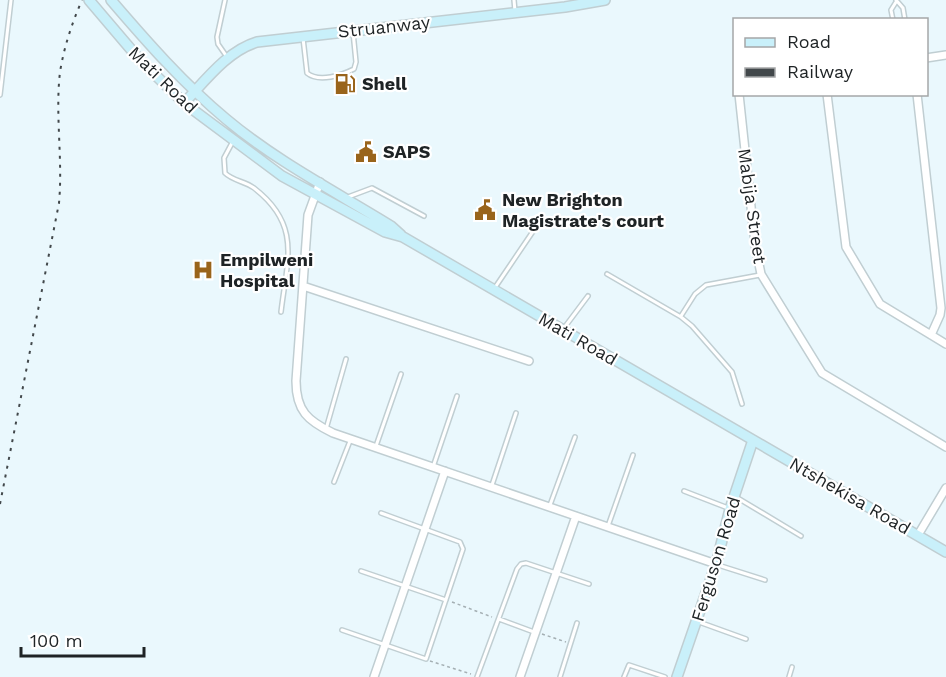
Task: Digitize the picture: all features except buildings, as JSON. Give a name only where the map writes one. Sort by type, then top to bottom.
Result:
[{"type":"street","name":"Mati Road","points":[[89,0],[140,60],[184,103],[282,176],[391,226],[403,237],[753,440]]},
{"type":"street","name":"Mati Road","points":[[111,0],[195,92],[243,132],[345,197],[352,207]]},
{"type":"street","name":"Struanway","points":[[184,103],[228,59],[239,50],[253,44],[302,36],[516,13],[605,0]]},
{"type":"street","points":[[928,58],[946,55]]},
{"type":"street","name":"Mabija Street","points":[[739,96],[755,244],[761,274],[822,373],[946,447]]},
{"type":"street","points":[[827,96],[846,247],[880,304],[946,344]]},
{"type":"street","points":[[917,96],[941,308],[931,335]]},
{"type":"street","points":[[320,182],[308,215],[296,391],[298,403],[308,418],[326,430],[375,448],[716,564]]},
{"type":"street","points":[[303,286],[529,362]]},
{"type":"street","name":"Ferguson Road","points":[[677,677],[716,564],[730,509],[753,440]]},
{"type":"street","name":"Ntshekisa Road","points":[[753,440],[946,551]]},
{"type":"street","points":[[374,677],[446,471]]},
{"type":"street","points":[[918,536],[946,488]]},
{"type":"street","points":[[520,677],[576,516]]},
{"type":"lane","points":[[0,95],[11,0]]},
{"type":"lane","points":[[225,0],[217,37],[218,45],[228,59]]},
{"type":"lane","points":[[514,0],[516,13]]},
{"type":"lane","points":[[893,18],[891,10],[896,1],[903,8],[905,18]]},
{"type":"lane","points":[[302,36],[307,73],[314,78],[319,78],[354,69],[356,62],[353,31]]},
{"type":"lane","points":[[233,141],[224,158],[225,173],[254,188],[282,218],[285,225],[288,249],[281,312]]},
{"type":"lane","points":[[345,197],[374,189],[424,216]]},
{"type":"lane","points":[[352,207],[362,191]]},
{"type":"lane","points":[[494,290],[540,221]]},
{"type":"lane","points":[[607,274],[681,317],[732,372],[742,404]]},
{"type":"lane","points":[[681,317],[695,294],[706,285],[761,274]]},
{"type":"lane","points":[[563,330],[588,296]]},
{"type":"lane","points":[[326,430],[346,359]]},
{"type":"lane","points":[[375,448],[401,374]]},
{"type":"lane","points":[[433,467],[457,396]]},
{"type":"lane","points":[[492,487],[516,413]]},
{"type":"lane","points":[[550,507],[575,437]]},
{"type":"lane","points":[[334,482],[350,439]]},
{"type":"lane","points":[[608,527],[633,455]]},
{"type":"lane","points":[[684,491],[730,509]]},
{"type":"lane","points":[[734,496],[801,536]]},
{"type":"lane","points":[[342,630],[426,659],[462,553],[462,545],[457,541],[381,513]]},
{"type":"lane","points":[[478,677],[517,569],[521,564],[526,563],[589,584]]},
{"type":"lane","points":[[716,564],[765,580]]},
{"type":"lane","points":[[361,572],[446,600]]},
{"type":"lane","points":[[499,619],[536,632]]},
{"type":"lane","points":[[697,622],[746,639]]},
{"type":"lane","points":[[560,677],[577,623]]},
{"type":"lane","points":[[624,677],[629,665],[665,677]]},
{"type":"lane","points":[[789,677],[792,668]]},
{"type":"path","points":[[446,600],[499,619]]},
{"type":"path","points":[[536,632],[570,644]]},
{"type":"path","points":[[426,659],[478,677]]},
{"type":"railway","points":[[0,504],[59,203],[60,72],[69,35],[82,0]]},
{"type":"place","name":"Shell","points":[[345,84]]},
{"type":"place","name":"SAPS","points":[[366,152]]},
{"type":"place","name":"New Brighton Magistrate's court","points":[[485,210]]},
{"type":"place","name":"Empilweni Hospital","points":[[203,270]]}]
